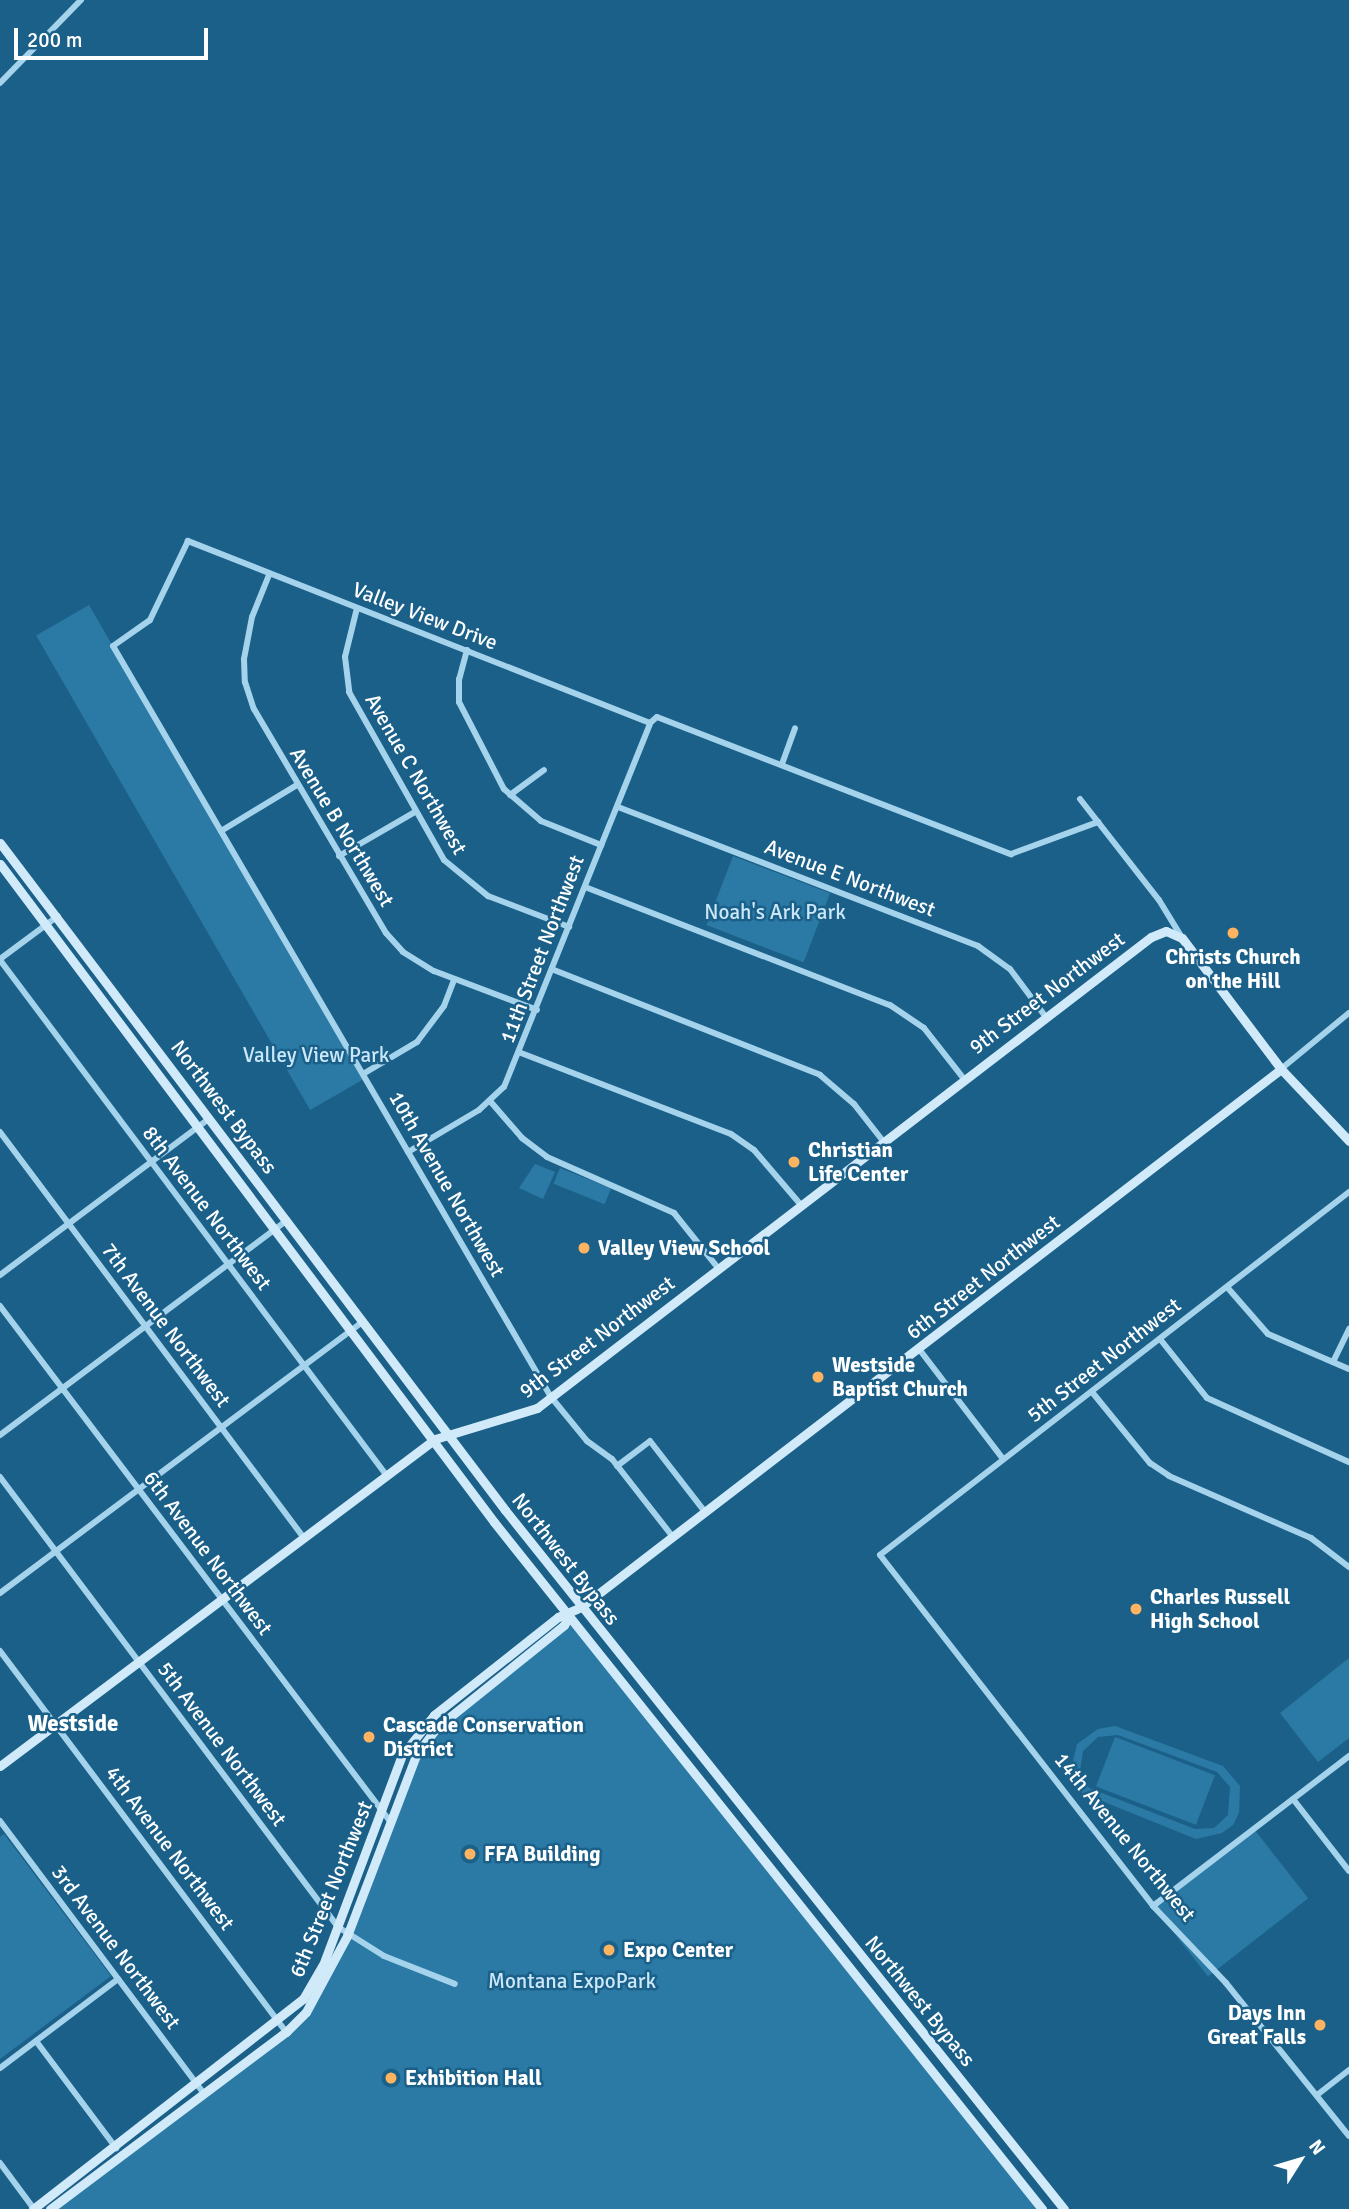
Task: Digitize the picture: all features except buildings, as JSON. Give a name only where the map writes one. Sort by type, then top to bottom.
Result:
[{"type":"main road","name":"Northwest Bypass","points":[[0,843],[581,1607],[1064,2209]]},
{"type":"main road","name":"Northwest Bypass","points":[[0,864],[201,1126],[351,1330],[569,1616],[1042,2209]]},
{"type":"main road","name":"9th Street Northwest","points":[[0,1766],[435,1440],[448,1433],[525,1414],[551,1398],[1151,937],[1166,931],[1182,938]]},
{"type":"main road","points":[[1182,938],[1281,1069],[1349,1141]]},
{"type":"main road","name":"6th Street Northwest","points":[[50,2209],[286,2032],[320,1993],[347,1936],[416,1755],[436,1728],[564,1625],[569,1616],[1281,1069]]},
{"type":"main road","name":"6th Street Northwest","points":[[34,2209],[279,2022],[313,1983],[338,1927],[402,1755],[434,1715],[558,1617],[569,1616]]},
{"type":"street","points":[[0,83],[81,0]]},
{"type":"street","name":"Valley View Drive","points":[[113,646],[150,620],[188,541],[650,723]]},
{"type":"street","name":"Avenue B Northwest","points":[[269,575],[247,638],[245,682],[254,709],[340,856],[394,943],[413,959],[454,980],[537,1010]]},
{"type":"street","name":"Avenue C Northwest","points":[[356,608],[345,657],[349,692],[444,860],[473,888],[569,927]]},
{"type":"street","name":"10th Avenue Northwest","points":[[113,646],[551,1398],[574,1428],[617,1466],[673,1537]]},
{"type":"street","points":[[467,650],[457,688],[463,717],[510,795],[541,821],[601,845]]},
{"type":"street","name":"11th Street Northwest","points":[[408,1152],[491,1101],[504,1087],[521,1053],[650,723],[657,717],[782,764]]},
{"type":"street","points":[[795,728],[782,764],[1011,854],[1098,822]]},
{"type":"street","points":[[510,795],[544,770]]},
{"type":"street","points":[[221,831],[297,785]]},
{"type":"street","points":[[1080,799],[1159,900],[1182,938]]},
{"type":"street","name":"Avenue E Northwest","points":[[618,807],[978,946],[1010,969],[1045,1016]]},
{"type":"street","points":[[340,856],[415,812]]},
{"type":"street","points":[[585,887],[890,1005],[924,1028],[964,1079]]},
{"type":"street","points":[[0,959],[58,916]]},
{"type":"street","name":"8th Avenue Northwest","points":[[0,959],[387,1476]]},
{"type":"street","points":[[554,970],[820,1075],[845,1095],[883,1141]]},
{"type":"street","points":[[363,1074],[417,1042],[444,1006],[454,980]]},
{"type":"street","name":"6th Street Northwest","points":[[1281,1069],[1348,1016]]},
{"type":"street","points":[[521,1053],[731,1134],[760,1155],[801,1205]]},
{"type":"street","points":[[491,1101],[522,1138],[547,1157],[674,1213],[719,1268]]},
{"type":"street","points":[[0,1275],[210,1118]]},
{"type":"street","name":"7th Avenue Northwest","points":[[0,1132],[304,1538]]},
{"type":"street","name":"5th Street Northwest","points":[[880,1555],[1349,1192]]},
{"type":"street","points":[[0,1435],[288,1220]]},
{"type":"street","points":[[1227,1287],[1268,1334],[1349,1369]]},
{"type":"street","name":"6th Avenue Northwest","points":[[0,1306],[381,1813],[389,1820]]},
{"type":"street","points":[[0,1593],[363,1321]]},
{"type":"street","points":[[1333,1362],[1349,1329]]},
{"type":"street","points":[[1160,1339],[1207,1398],[1349,1462]]},
{"type":"street","points":[[919,1349],[1003,1459]]},
{"type":"street","points":[[1092,1392],[1133,1446],[1160,1470],[1311,1538],[1332,1549],[1349,1567]]},
{"type":"street","points":[[617,1466],[650,1441],[705,1512]]},
{"type":"street","name":"5th Avenue Northwest","points":[[0,1477],[338,1927],[347,1936],[384,1956],[455,1984]]},
{"type":"street","name":"14th Avenue Northwest","points":[[880,1555],[1153,1906],[1226,1983],[1349,2136]]},
{"type":"street","name":"4th Avenue Northwest","points":[[0,1651],[286,2032]]},
{"type":"street","points":[[1153,1906],[1349,1756]]},
{"type":"street","points":[[1293,1799],[1349,1871]]},
{"type":"street","name":"3rd Avenue Northwest","points":[[0,1821],[204,2094]]},
{"type":"street","points":[[0,2068],[118,1979]]},
{"type":"street","points":[[36,2041],[121,2155]]},
{"type":"street","points":[[1317,2095],[1349,2070]]},
{"type":"street","points":[[0,2163],[34,2209]]},
{"type":"green space","name":"Valley View Park","points":[[89,605],[363,1080],[310,1110],[36,636]]},
{"type":"green space","name":"Noah's Ark Park","points":[[733,856],[830,893],[804,962],[706,925]]},
{"type":"green space","points":[[535,1164],[555,1172],[543,1199],[519,1188]]},
{"type":"green space","points":[[560,1168],[611,1189],[605,1204],[554,1184]]},
{"type":"green space","name":"Montana ExpoPark","points":[[569,1616],[1042,2209],[54,2209],[291,2032],[320,1993],[426,1740]]},
{"type":"green space","points":[[1349,1658],[1349,1738],[1318,1762],[1280,1713]]},
{"type":"green space","points":[[1115,1726],[1223,1766],[1240,1786],[1239,1813],[1233,1825],[1222,1833],[1196,1839],[1082,1793],[1071,1770],[1077,1744],[1098,1729]],"holes":[[[1118,1735],[1217,1772],[1230,1787],[1228,1815],[1214,1828],[1195,1829],[1089,1788],[1080,1771],[1083,1751],[1098,1737]]]},
{"type":"green space","points":[[1115,1737],[1215,1775],[1196,1825],[1096,1786]]},
{"type":"green space","points":[[1254,1829],[1308,1898],[1208,1977],[1154,1907]]},
{"type":"green space","points":[[4,1834],[111,1976],[0,2059],[0,1837]]},
{"type":"place","name":"Christs Church on the Hill","points":[[1233,933]]},
{"type":"place","name":"Christian Life Center","points":[[794,1162]]},
{"type":"place","name":"Valley View School","points":[[584,1248]]},
{"type":"place","name":"Westside Baptist Church","points":[[818,1377]]},
{"type":"place","name":"Charles Russell High School","points":[[1136,1609]]},
{"type":"place","name":"Cascade Conservation District","points":[[369,1737]]},
{"type":"place","name":"FFA Building","points":[[470,1854]]},
{"type":"place","name":"Expo Center","points":[[609,1950]]},
{"type":"place","name":"Days Inn Great Falls","points":[[1320,2025]]},
{"type":"place","name":"Exhibition Hall","points":[[391,2078]]},
{"type":"district","name":"Westside","points":[[73,1724]]}]
